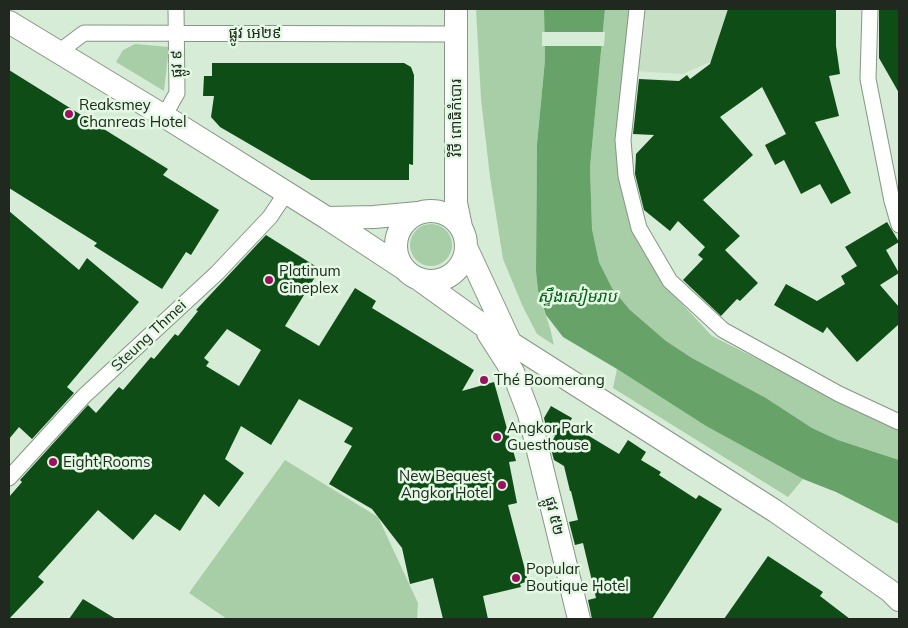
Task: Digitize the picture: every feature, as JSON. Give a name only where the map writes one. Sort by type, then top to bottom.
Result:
[{"type":"main road","name":"វិថី ពោធិកំបោរ","points":[[456,9],[456,203],[464,237]]},
{"type":"main road","points":[[10,26],[60,51],[327,218],[412,274],[511,344],[775,511],[890,591],[899,600]]},
{"type":"main road","points":[[327,218],[374,217],[421,212],[435,211],[445,213],[454,219],[464,237],[464,258],[459,268],[451,275],[436,280],[412,274],[397,255],[396,242],[400,230],[408,220],[421,212],[443,195],[456,178]]},
{"type":"main road","name":"ផ្លូវ ៥២","points":[[464,237],[522,367],[528,386],[529,414]]},
{"type":"main road","name":"ផ្លូវ ៥២","points":[[484,326],[513,372],[529,414],[579,619]]},
{"type":"main road","points":[[528,386],[530,378],[537,371],[542,369],[554,370]]},
{"type":"street","name":"ផ្លូវ ៩","points":[[164,116],[177,93],[176,9]]},
{"type":"street","points":[[637,9],[623,140],[626,176],[639,228],[670,281],[723,330],[839,394],[899,422]]},
{"type":"street","points":[[870,9],[868,79],[892,201],[899,225]]},
{"type":"street","name":"ផ្លូវ អេ២៩","points":[[60,51],[84,33],[456,34]]},
{"type":"street","name":"Steung Thmei","points":[[9,478],[84,396],[217,273],[270,217],[286,193]]},
{"type":"shaded area","points":[[476,9],[544,9],[545,60],[537,144],[536,271],[538,291],[554,345],[537,334],[523,307],[503,259],[490,177],[481,99]]},
{"type":"shaded area","points":[[605,9],[630,9],[619,168],[668,289],[712,336],[899,428],[899,460],[838,440],[812,428],[766,398],[692,358],[666,341],[629,309],[612,288],[599,262],[592,229],[590,167]]},
{"type":"shaded area","points":[[638,9],[730,9],[715,60],[682,74],[637,71]]},
{"type":"shaded area","points":[[135,44],[169,47],[164,91],[116,62],[123,50]]},
{"type":"shaded area","points":[[435,224],[443,227],[449,233],[452,245],[449,257],[443,263],[427,266],[419,263],[413,257],[410,241],[413,233],[419,227]]},
{"type":"shaded area","points":[[617,369],[706,426],[803,479],[788,497],[613,388]]},
{"type":"shaded area","points":[[285,460],[378,517],[418,603],[417,619],[227,619],[189,593]]},
{"type":"water","name":"ស្ទឹងសៀមរាប","points":[[544,9],[605,9],[590,167],[592,229],[599,262],[612,288],[629,309],[666,341],[692,358],[766,398],[812,428],[838,440],[899,460],[899,524],[836,492],[803,479],[706,426],[563,337],[546,315],[538,291],[536,271],[537,144],[545,60]]},
{"type":"pier","points":[[542,32],[605,32],[604,46],[542,46]]},
{"type":"building","points":[[728,9],[836,9],[836,46],[840,74],[829,76],[839,116],[815,122],[851,193],[831,204],[820,184],[801,194],[784,160],[775,165],[765,145],[786,134],[762,87],[720,117],[753,155],[703,200],[740,236],[725,250],[758,283],[740,301],[737,299],[721,316],[683,280],[703,259],[698,255],[705,247],[678,221],[670,231],[644,210],[635,174],[636,154],[654,135],[633,134],[639,79],[679,81],[687,75],[690,79],[710,64]]},
{"type":"building","points":[[879,9],[899,9],[899,93],[879,58]]},
{"type":"building","points":[[212,63],[404,63],[411,67],[414,75],[413,165],[409,164],[409,180],[311,180],[220,127],[211,117],[214,96],[203,96],[204,76],[212,76]]},
{"type":"building","points":[[9,70],[168,169],[163,175],[219,210],[191,255],[186,252],[162,289],[94,246],[97,243],[9,188]]},
{"type":"building","points":[[9,211],[79,270],[87,258],[139,302],[67,387],[74,393],[32,439],[19,427],[9,439]]},
{"type":"building","points":[[887,222],[899,242],[886,250],[899,273],[880,285],[899,307],[899,324],[857,362],[827,327],[823,333],[774,305],[786,284],[817,301],[845,284],[841,276],[857,266],[845,247]]},
{"type":"building","points":[[266,235],[320,269],[285,326],[319,346],[355,288],[376,301],[372,308],[474,370],[462,391],[494,382],[516,461],[509,462],[517,503],[508,505],[528,581],[520,584],[521,587],[483,596],[488,619],[443,619],[433,578],[410,584],[402,548],[372,509],[329,484],[352,446],[344,442],[353,428],[299,399],[271,445],[241,426],[225,459],[244,473],[219,507],[204,494],[180,531],[155,514],[133,540],[98,510],[38,577],[44,582],[9,619],[9,497],[22,482],[20,480],[88,405],[96,413],[119,387],[123,390],[151,357],[154,359],[175,334],[178,336],[198,311],[196,310]],"holes":[[[227,329],[261,350],[239,386],[206,366],[209,362],[204,358]]]},
{"type":"building","points":[[551,406],[572,418],[569,424],[619,454],[628,440],[646,452],[641,460],[661,472],[659,475],[696,499],[699,495],[722,509],[652,619],[592,619],[588,600],[596,598],[583,543],[575,545],[569,522],[578,520],[564,466],[554,460],[550,445],[555,436],[547,431],[544,418]]},
{"type":"building","points":[[768,556],[823,592],[820,596],[850,619],[724,619]]},
{"type":"building","points":[[83,599],[116,619],[69,619]]},
{"type":"place","name":"Reaksmey Chanreas Hotel","points":[[69,114]]},
{"type":"place","name":"Platinum Cineplex","points":[[269,280]]},
{"type":"place","name":"Thé Boomerang","points":[[484,380]]},
{"type":"place","name":"Angkor Park Guesthouse","points":[[497,437]]},
{"type":"place","name":"Eight Rooms","points":[[53,462]]},
{"type":"place","name":"New Bequest Angkor Hotel","points":[[502,485]]},
{"type":"place","name":"Popular Boutique Hotel","points":[[516,578]]}]
